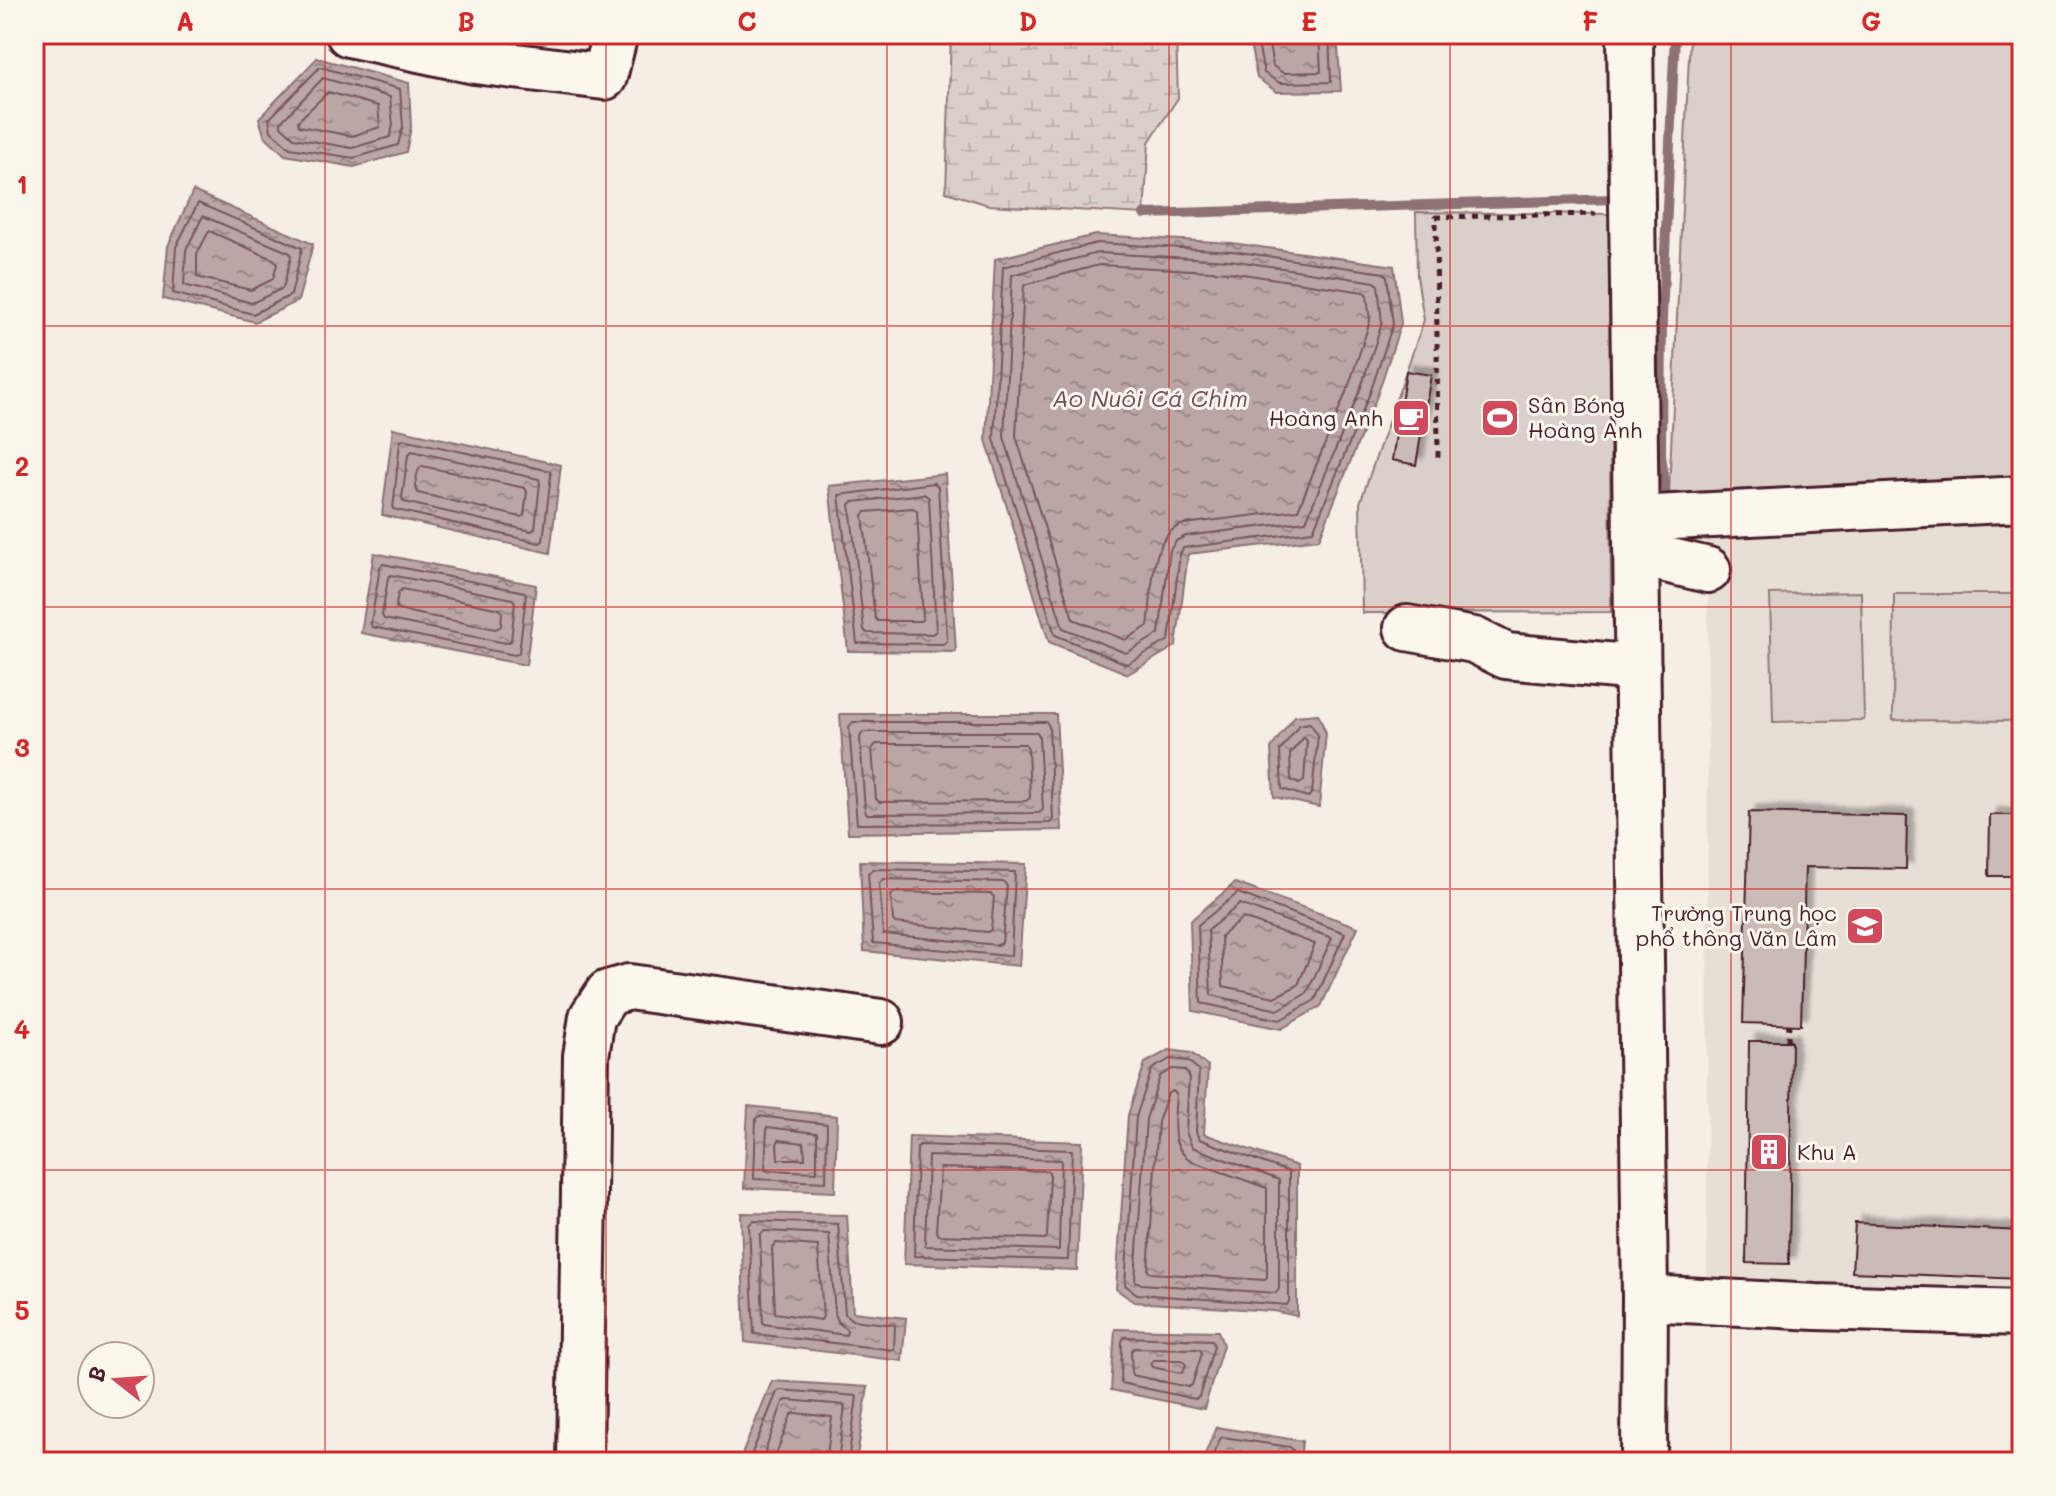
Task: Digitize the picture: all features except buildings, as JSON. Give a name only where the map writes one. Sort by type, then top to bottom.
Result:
[{"type":"street","points":[[349,34],[475,61],[604,77],[615,34]]},
{"type":"street","points":[[1630,34],[1621,214],[1636,536],[1645,1298],[1644,1462]]},
{"type":"street","points":[[1636,536],[2022,499]]},
{"type":"street","points":[[1636,536],[1708,570]]},
{"type":"street","points":[[1407,628],[1474,640],[1506,656],[1638,668]]},
{"type":"street","points":[[580,1462],[586,1056],[592,1017],[608,993],[629,987],[881,1022]]},
{"type":"street","points":[[1645,1298],[1817,1296],[2022,1313]]},
{"type":"path","points":[[1438,457],[1436,217],[1621,214]]},
{"type":"path","points":[[1788,1041],[1789,1024]]},
{"type":"shaded area","name":"Trường Trung học phổ thông Văn Lâm","points":[[2022,518],[2022,1290],[1707,1283],[1708,570],[1705,532]]},
{"type":"green space","points":[[951,34],[1176,34],[1178,98],[1149,142],[1144,214],[989,205],[946,192]]},
{"type":"green space","points":[[1690,34],[2022,34],[2022,477],[1669,493]]},
{"type":"green space","name":"Sân Bóng Hoàng Anh","points":[[1416,212],[1609,214],[1611,612],[1362,613],[1360,503],[1424,320],[1417,276]]},
{"type":"green space","points":[[1861,592],[1864,720],[1773,722],[1770,594]]},
{"type":"green space","points":[[1894,594],[2022,594],[2022,721],[1893,720]]},
{"type":"water","points":[[1248,34],[1337,34],[1341,91],[1277,92],[1257,78]]},
{"type":"water","points":[[317,58],[409,83],[411,127],[406,152],[354,167],[285,155],[264,135],[259,118]]},
{"type":"water","points":[[193,191],[313,244],[298,301],[255,322],[163,299],[168,246]]},
{"type":"water","name":"Ao Nuôi Cá Chim","points":[[1096,235],[1232,243],[1394,266],[1401,323],[1377,396],[1319,539],[1188,554],[1176,646],[1128,674],[1049,642],[986,440],[995,259]]},
{"type":"water","points":[[393,428],[561,465],[550,553],[382,515]]},
{"type":"water","points":[[945,474],[956,652],[848,651],[829,486]]},
{"type":"water","points":[[374,553],[536,585],[526,665],[361,633]]},
{"type":"water","points":[[840,714],[1056,714],[1062,830],[848,833]]},
{"type":"water","points":[[1318,714],[1326,733],[1319,807],[1274,797],[1271,748],[1295,716]]},
{"type":"water","points":[[860,861],[1026,864],[1019,966],[864,951]]},
{"type":"water","points":[[1235,883],[1358,927],[1321,1006],[1281,1029],[1193,1011],[1190,921]]},
{"type":"water","points":[[1169,1050],[1191,1053],[1208,1066],[1204,1134],[1297,1166],[1297,1316],[1273,1311],[1134,1302],[1116,1289],[1128,1115],[1145,1063]]},
{"type":"water","points":[[748,1106],[837,1116],[835,1192],[744,1188]]},
{"type":"water","points":[[909,1136],[1082,1142],[1077,1270],[904,1264]]},
{"type":"water","points":[[741,1213],[847,1215],[853,1312],[906,1318],[902,1361],[745,1342]]},
{"type":"water","points":[[1115,1329],[1218,1331],[1223,1345],[1204,1409],[1111,1390]]},
{"type":"water","points":[[772,1381],[868,1387],[856,1462],[743,1462],[743,1452]]},
{"type":"water","points":[[1216,1427],[1302,1441],[1300,1462],[1202,1462]]},
{"type":"waterway","points":[[1666,496],[1661,454],[1662,318],[1675,34]]},
{"type":"waterway","points":[[1144,214],[1614,199]]},
{"type":"place","name":"Hoàng Anh","points":[[1411,418]]},
{"type":"place","name":"Sân Bóng Hoàng Anh","points":[[1500,418]]},
{"type":"place","name":"Trường Trung học phổ thông Văn Lâm","points":[[1865,926]]},
{"type":"place","name":"Khu A","points":[[1769,1152]]}]
